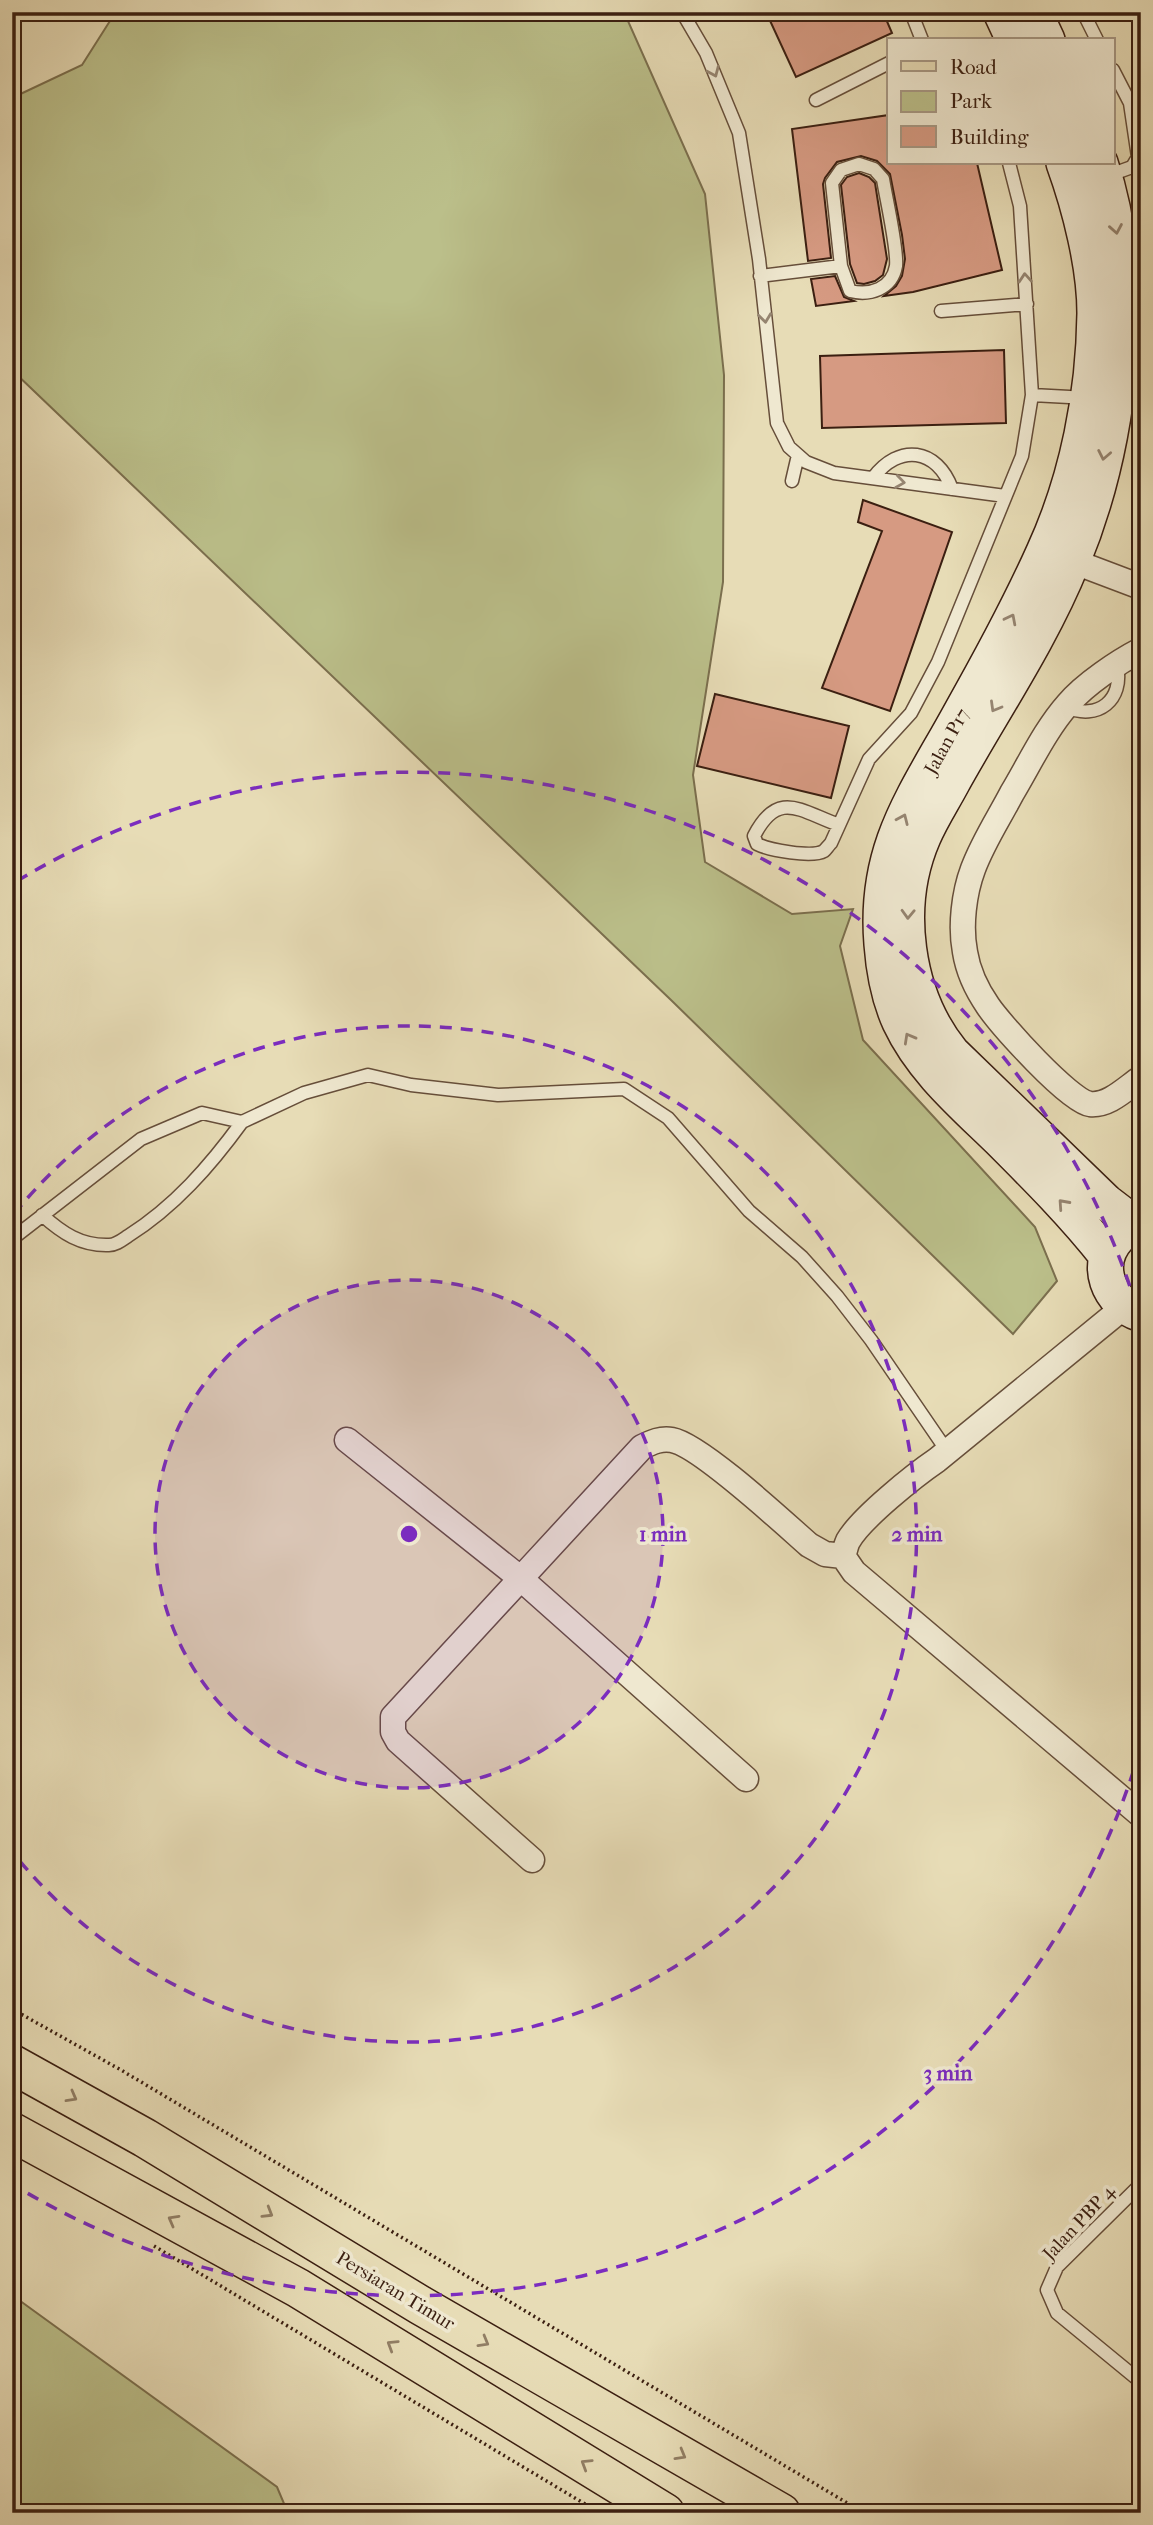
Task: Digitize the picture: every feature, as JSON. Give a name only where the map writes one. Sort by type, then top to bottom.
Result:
[{"type":"main road","name":"Persiaran Timur","points":[[12,2064],[145,2138],[420,2305],[781,2513]]},
{"type":"main road","points":[[12,2132],[298,2288],[665,2513]]},
{"type":"street","points":[[1001,12],[1013,38]]},
{"type":"street","points":[[1034,12],[1046,38]]},
{"type":"street","name":"Jalan P17","points":[[1064,164],[1087,247],[1095,311],[1089,398],[1068,488],[1059,556],[1043,624],[923,837],[909,890],[908,933],[913,976],[924,1009],[937,1034],[952,1053],[1106,1202],[1138,1224]]},
{"type":"street","name":"Jalan P17","points":[[1102,170],[1117,231],[1122,276],[1119,376],[1099,484],[1059,556],[988,666],[909,805],[891,845],[882,885],[880,920],[886,978],[900,1021],[930,1069],[1056,1195],[1107,1256]]},
{"type":"street","points":[[1059,556],[1141,587]]},
{"type":"street","points":[[1141,650],[1077,695],[1047,732],[977,860],[963,923],[965,952],[972,976],[988,1006],[1072,1095],[1088,1104],[1098,1104],[1108,1101],[1141,1078]]},
{"type":"street","points":[[843,1556],[848,1541],[862,1524],[920,1471],[1133,1311],[1117,1301],[1107,1282],[1105,1269],[1113,1243],[1123,1232],[1138,1224]]},
{"type":"street","points":[[532,1860],[398,1741],[392,1725],[393,1717],[400,1706],[642,1447],[655,1440],[671,1439],[682,1443],[716,1466],[809,1545],[825,1554],[843,1556],[854,1572],[1141,1815]]},
{"type":"street","points":[[347,1440],[520,1578],[746,1779]]},
{"type":"lane","points":[[682,12],[706,53],[739,133],[760,276],[777,423],[789,447],[806,462],[834,472],[1005,496]]},
{"type":"lane","points":[[911,12],[921,38]]},
{"type":"lane","points":[[1083,12],[1096,38]]},
{"type":"lane","points":[[816,100],[887,64]]},
{"type":"lane","points":[[1102,170],[1132,167],[1138,157],[1130,103],[1114,72]]},
{"type":"lane","points":[[859,164],[874,169],[883,179],[897,262],[888,283],[878,291],[859,293],[850,291],[841,266],[832,183],[841,170],[859,164]]},
{"type":"lane","points":[[839,825],[789,807],[774,809],[763,818],[754,836],[757,844],[765,848],[811,854],[825,851],[831,843],[869,759],[911,713],[938,662],[1022,456],[1032,395],[1020,206],[1009,164]]},
{"type":"lane","points":[[760,276],[841,266]]},
{"type":"lane","points":[[941,311],[1027,304]]},
{"type":"lane","points":[[1032,395],[1089,398]]},
{"type":"lane","points":[[792,481],[798,455]]},
{"type":"lane","points":[[873,478],[882,466],[895,458],[917,455],[937,464],[947,475],[952,489]]},
{"type":"lane","points":[[42,1215],[75,1241],[112,1246],[144,1226],[191,1185],[218,1156],[242,1122],[304,1093],[368,1075],[411,1085],[498,1095],[624,1089],[668,1118],[749,1211],[802,1257],[820,1277],[871,1340],[947,1451]]},
{"type":"lane","points":[[12,1240],[141,1139],[202,1113],[242,1122]]},
{"type":"lane","name":"Jalan PBP 4","points":[[1141,2184],[1058,2267],[1047,2290],[1057,2313],[1141,2382]]},
{"type":"path","points":[[12,2009],[121,2070],[864,2513]]},
{"type":"path","points":[[147,2241],[600,2513]]},
{"type":"green space","points":[[118,12],[624,12],[705,194],[724,375],[723,582],[693,775],[705,862],[792,914],[853,909],[840,946],[863,1040],[1035,1227],[1057,1281],[1013,1334],[671,1000],[12,370],[12,98],[82,65]]},
{"type":"green space","points":[[12,2295],[277,2487],[288,2513],[12,2513]]},
{"type":"building","points":[[766,12],[883,12],[892,33],[796,77]]},
{"type":"building","points":[[887,115],[887,164],[977,164],[1002,270],[913,292],[884,296],[896,286],[902,276],[905,259],[902,235],[890,174],[877,161],[861,156],[837,162],[825,178],[823,184],[831,258],[808,261],[792,129]]},
{"type":"building","points":[[859,173],[875,183],[887,259],[883,275],[864,284],[857,283],[850,264],[841,185],[847,177]]},
{"type":"building","points":[[835,276],[844,297],[854,301],[816,306],[811,279]]},
{"type":"building","points":[[1004,350],[1006,423],[822,428],[820,356]]},
{"type":"building","points":[[863,500],[952,532],[890,711],[822,688],[882,531],[858,522]]},
{"type":"building","points":[[715,694],[849,726],[831,798],[697,766]]}]
